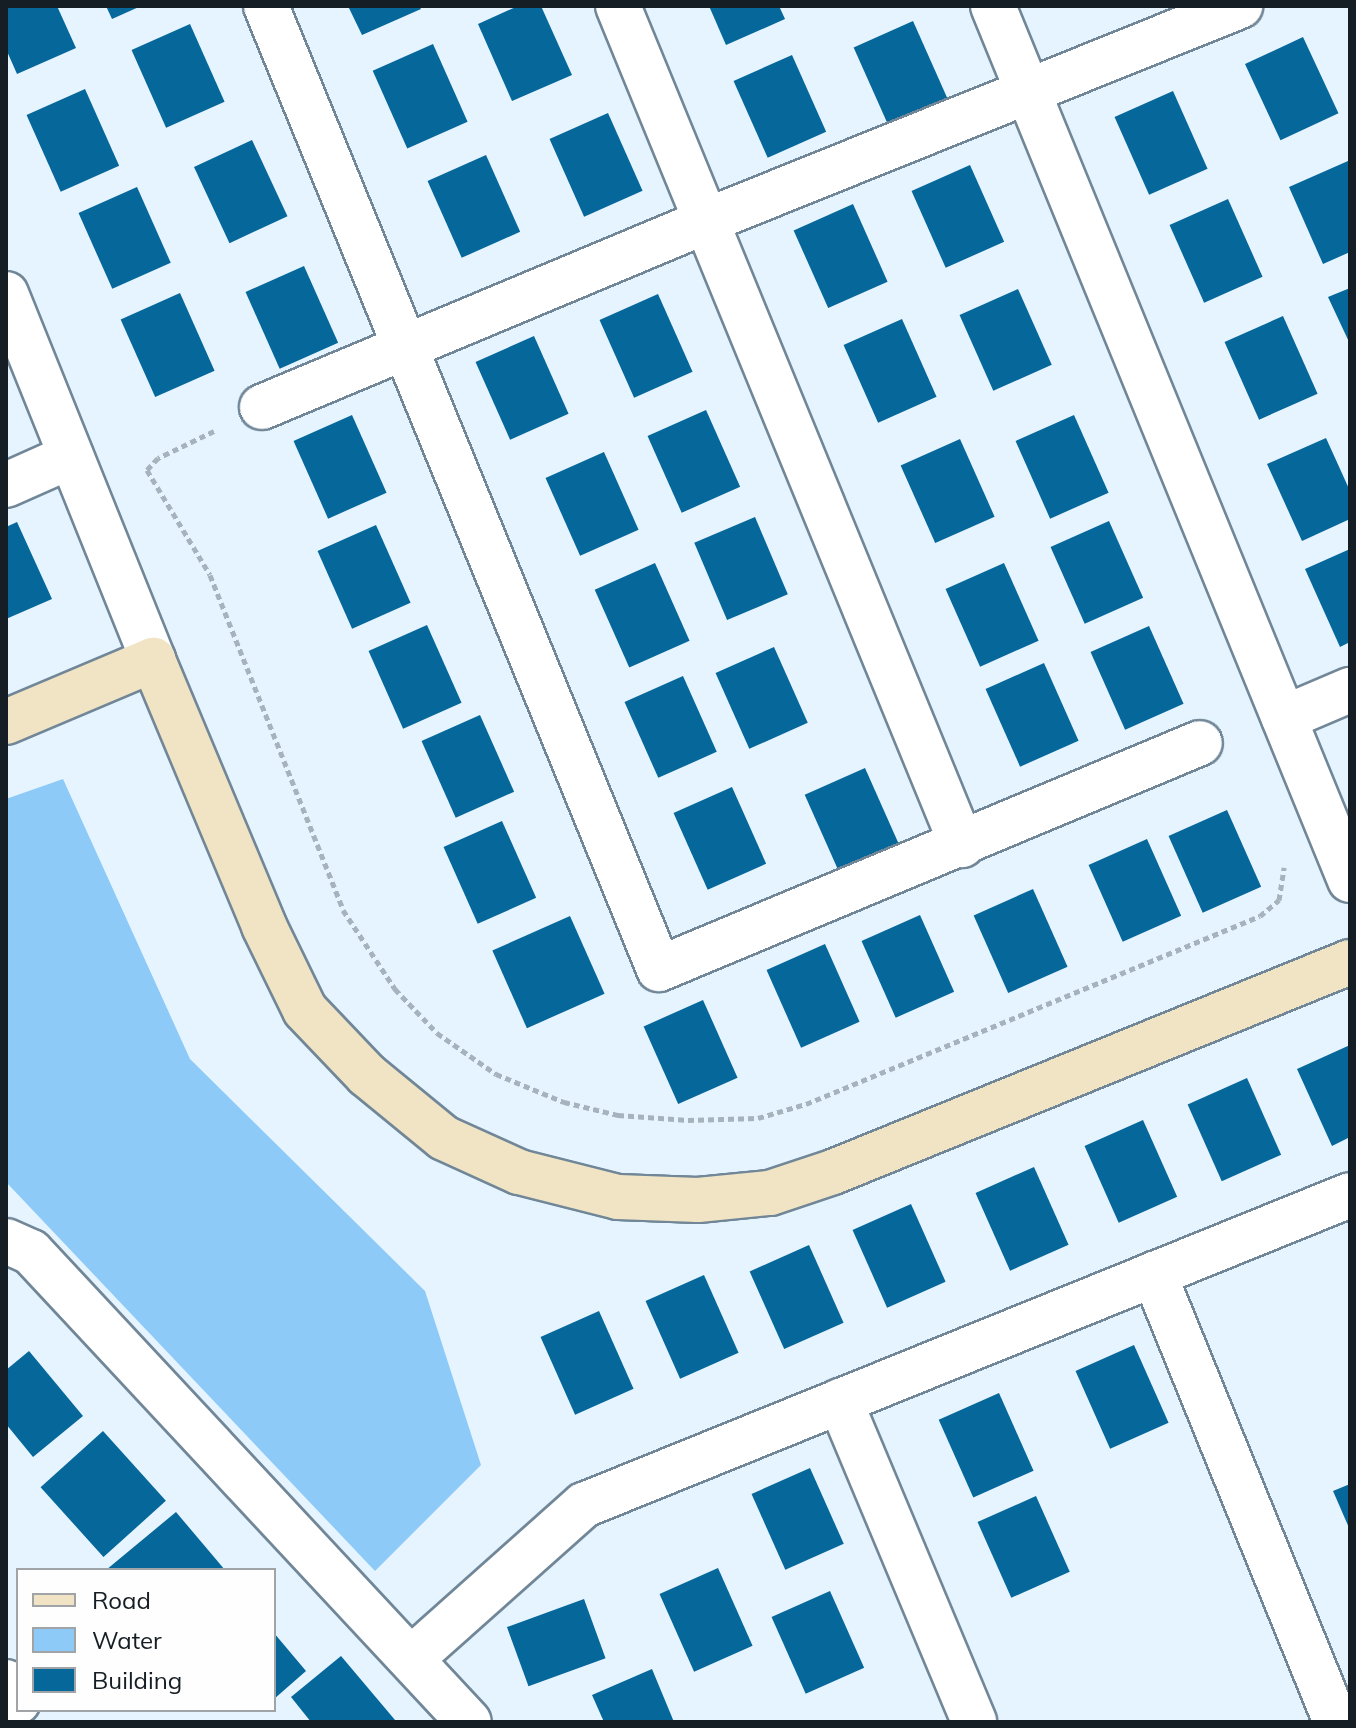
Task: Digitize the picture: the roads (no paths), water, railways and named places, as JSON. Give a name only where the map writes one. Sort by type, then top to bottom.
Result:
[{"type":"street","points":[[266,6],[659,969],[1200,743]]},
{"type":"street","points":[[618,6],[962,845]]},
{"type":"street","points":[[993,6],[1350,880]]},
{"type":"street","points":[[262,407],[706,221],[1240,6]]},
{"type":"street","points":[[6,294],[264,926],[305,1010],[367,1075],[444,1138],[534,1176],[618,1197],[698,1200],[770,1193],[1350,962]]},
{"type":"street","points":[[6,485],[71,456]]},
{"type":"street","points":[[6,722],[153,660]]},
{"type":"street","points":[[1284,718],[1350,690]]},
{"type":"street","points":[[411,1659],[584,1505],[1350,1195]]},
{"type":"street","points":[[6,1241],[31,1252],[469,1722]]},
{"type":"street","points":[[1154,1274],[1336,1722]]},
{"type":"street","points":[[840,1401],[974,1722]]},
{"type":"water","points":[[63,779],[190,1059],[425,1291],[481,1465],[375,1571],[6,1182],[6,799]]}]
